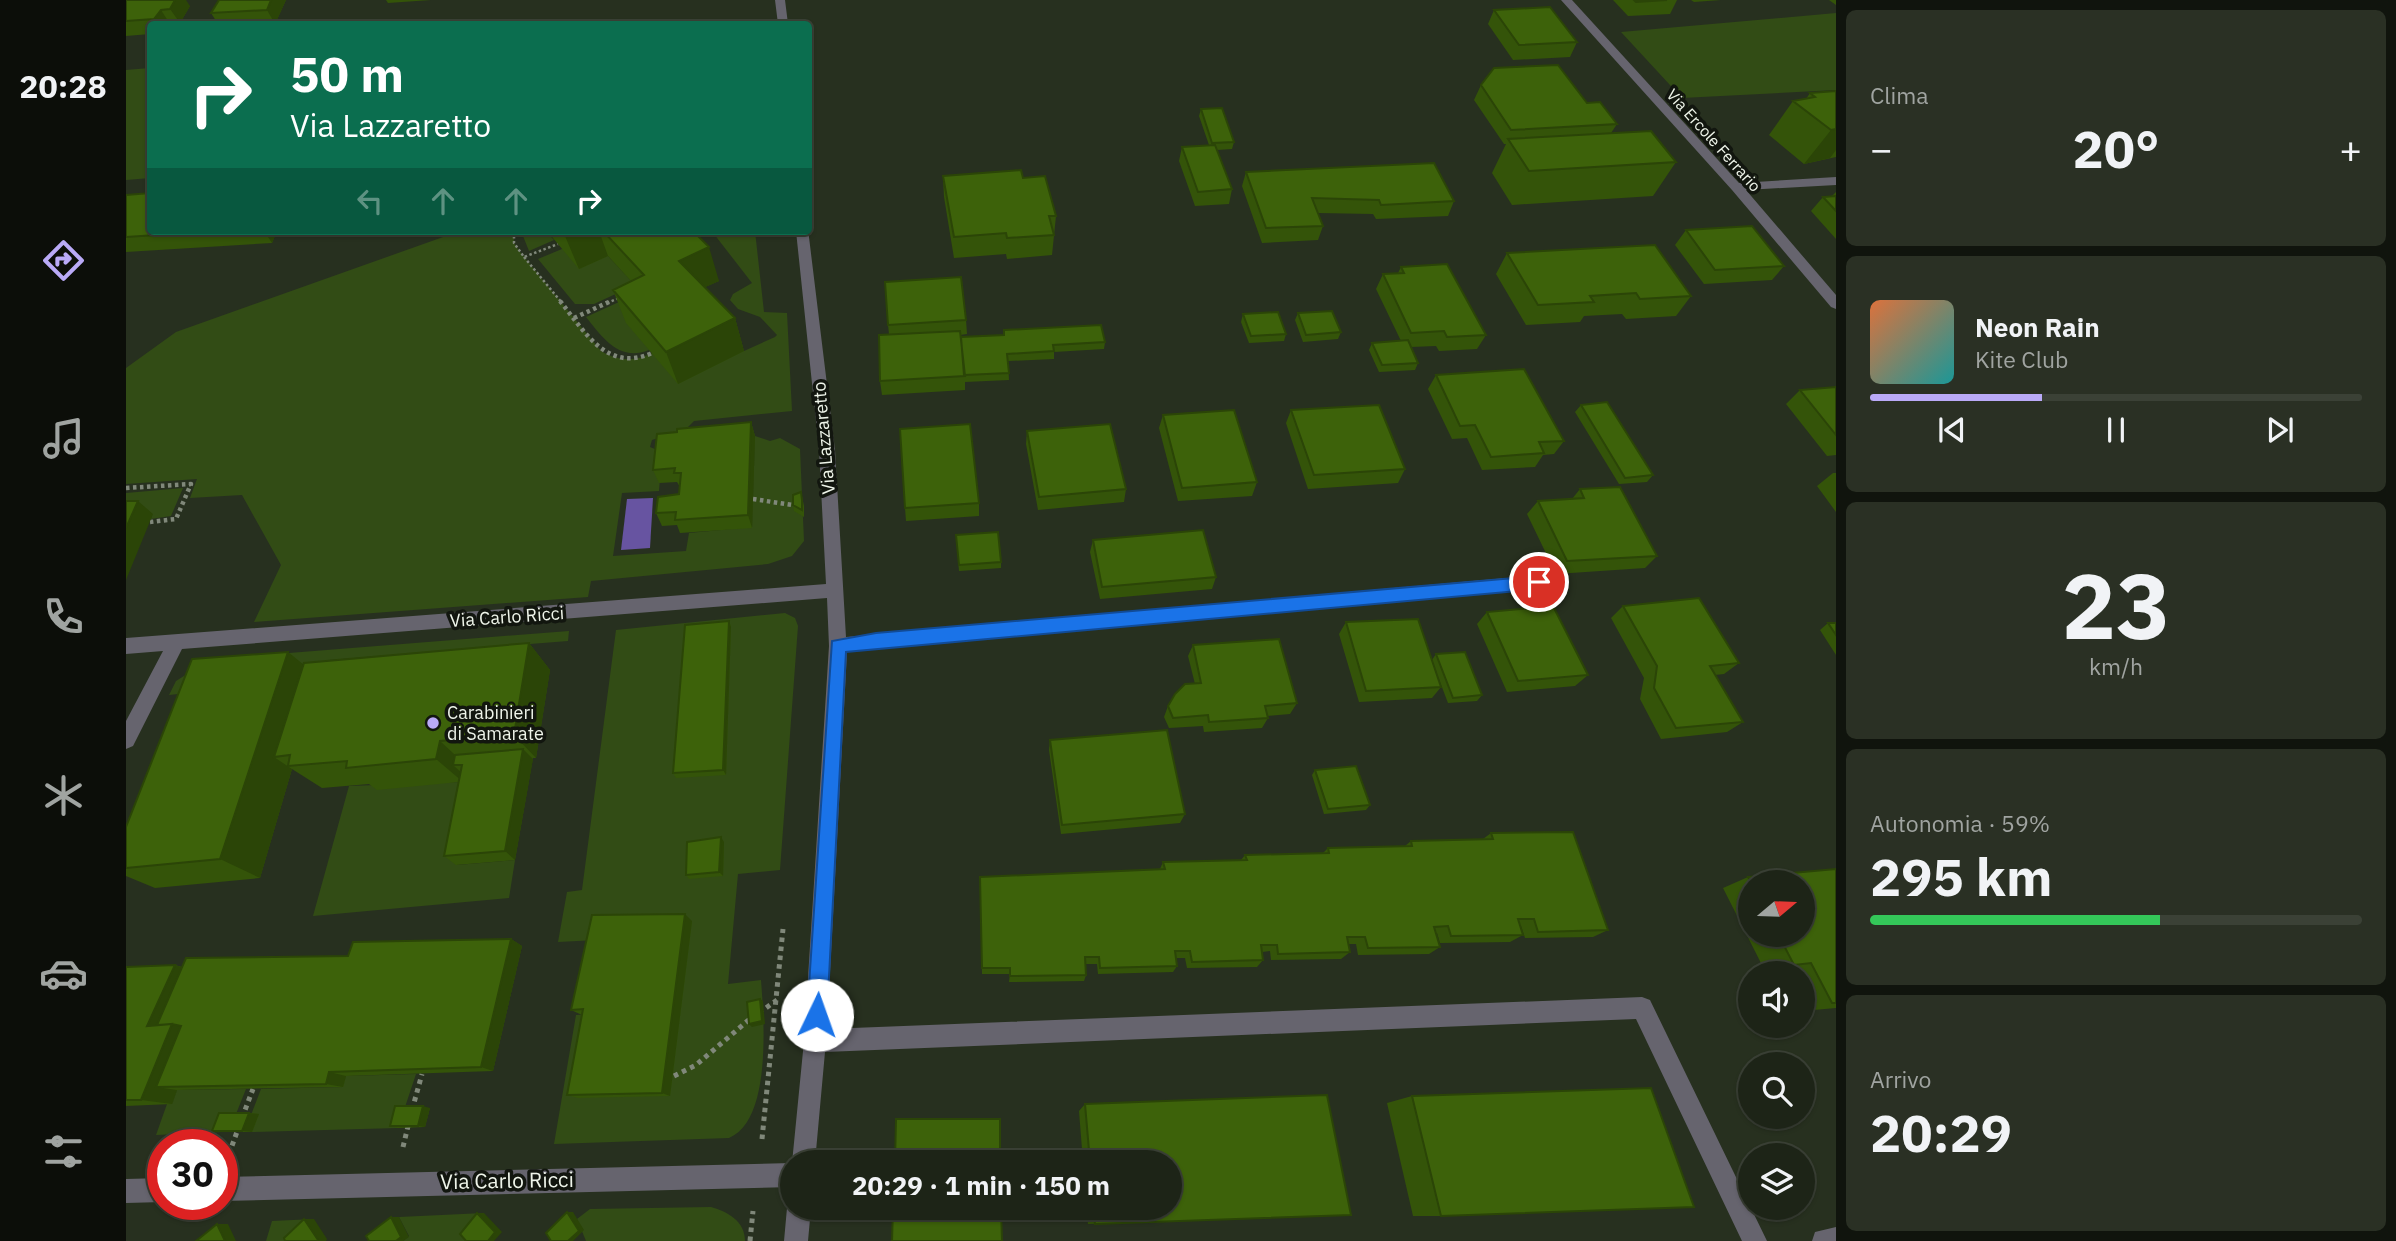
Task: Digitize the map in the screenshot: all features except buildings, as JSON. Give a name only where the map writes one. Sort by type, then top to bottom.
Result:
[{"type":"street","points":[[780,0],[783,21]]},
{"type":"street","name":"Via Ercole Ferrario","points":[[1566,0],[1736,187],[1836,304]]},
{"type":"street","points":[[1736,187],[1836,181]]},
{"type":"street","name":"Via Lazzaretto","points":[[803,235],[827,450],[838,646],[816,1041],[804,1150]]},
{"type":"street","points":[[838,646],[876,640],[1539,582]]},
{"type":"street","name":"Via Carlo Ricci","points":[[126,646],[836,590]]},
{"type":"street","points":[[126,740],[177,642]]},
{"type":"street","points":[[816,1041],[1643,1009],[1755,1241]]},
{"type":"street","name":"Via Carlo Ricci","points":[[238,1189],[780,1175]]},
{"type":"street","points":[[126,1191],[147,1190]]},
{"type":"street","points":[[796,1241],[798,1220]]},
{"type":"street","points":[[1824,1241],[1836,1239]]},
{"type":"path","points":[[514,235],[514,243],[524,257],[601,351],[613,358],[640,359],[652,353]]},
{"type":"path","points":[[524,257],[558,244]]},
{"type":"path","points":[[574,318],[628,294]]},
{"type":"path","points":[[126,488],[191,484],[178,519],[150,522]]},
{"type":"path","points":[[753,499],[769,499],[788,507],[804,506]]},
{"type":"path","points":[[750,1241],[756,1175],[767,1112],[784,917]]},
{"type":"path","points":[[674,1076],[695,1065],[777,1000]]},
{"type":"path","points":[[407,1127],[422,1074]]},
{"type":"path","points":[[238,1129],[253,1089]]},
{"type":"green space","points":[[1836,13],[1836,90],[1682,98],[1621,32]]},
{"type":"green space","points":[[147,68],[147,178],[126,180],[126,70]]},
{"type":"green space","points":[[449,235],[514,235],[514,243],[520,252],[601,351],[626,359],[652,353],[744,351],[777,335],[760,317],[738,309],[730,300],[733,294],[752,283],[715,235],[755,235],[764,312],[787,313],[792,411],[694,421],[686,429],[652,440],[650,447],[662,452],[659,491],[622,493],[613,556],[686,551],[689,533],[752,527],[755,436],[770,441],[780,438],[800,449],[804,541],[792,556],[768,564],[591,581],[588,597],[254,622],[281,565],[242,495],[190,498],[197,479],[126,484],[126,368],[176,332]]},
{"type":"green space","points":[[523,235],[550,235],[554,240],[529,251]]},
{"type":"green space","points":[[562,249],[608,256],[635,285],[594,304],[575,304],[538,259]]},
{"type":"green space","points":[[641,292],[649,350],[629,353],[605,340],[586,317]]},
{"type":"green space","points":[[183,488],[171,516],[151,519],[152,514],[126,516],[126,493]]},
{"type":"green space","points":[[785,613],[795,618],[798,626],[780,870],[738,874],[728,984],[761,980],[764,1042],[759,1091],[753,1111],[743,1128],[729,1138],[554,1144],[576,1015],[593,1014],[597,940],[558,942],[567,892],[582,890],[616,630]]},
{"type":"green space","points":[[569,631],[568,641],[329,660],[323,678],[169,695],[176,681],[211,659]]},
{"type":"green space","points":[[462,782],[457,865],[515,860],[509,898],[313,916],[349,786]]},
{"type":"green space","points":[[416,1074],[398,1128],[252,1132],[251,1115],[261,1089],[342,1087],[346,1076]]},
{"type":"green space","points":[[246,1089],[236,1114],[229,1115],[223,1129],[158,1129],[167,1104],[172,1104],[177,1090]]},
{"type":"green space","points":[[711,1207],[739,1223],[745,1241],[586,1241],[577,1219],[590,1209]]},
{"type":"green space","points":[[484,1213],[474,1241],[403,1241],[409,1236],[399,1217]]},
{"type":"green space","points":[[314,1219],[296,1241],[266,1241],[272,1221]]},
{"type":"shaded area","points":[[653,498],[650,548],[621,550],[627,499]]},
{"type":"place","name":"Carabinieri di Samarate","points":[[433,723]]},
{"type":"route","points":[[817,1015],[838,646],[876,640],[1539,582]]}]
